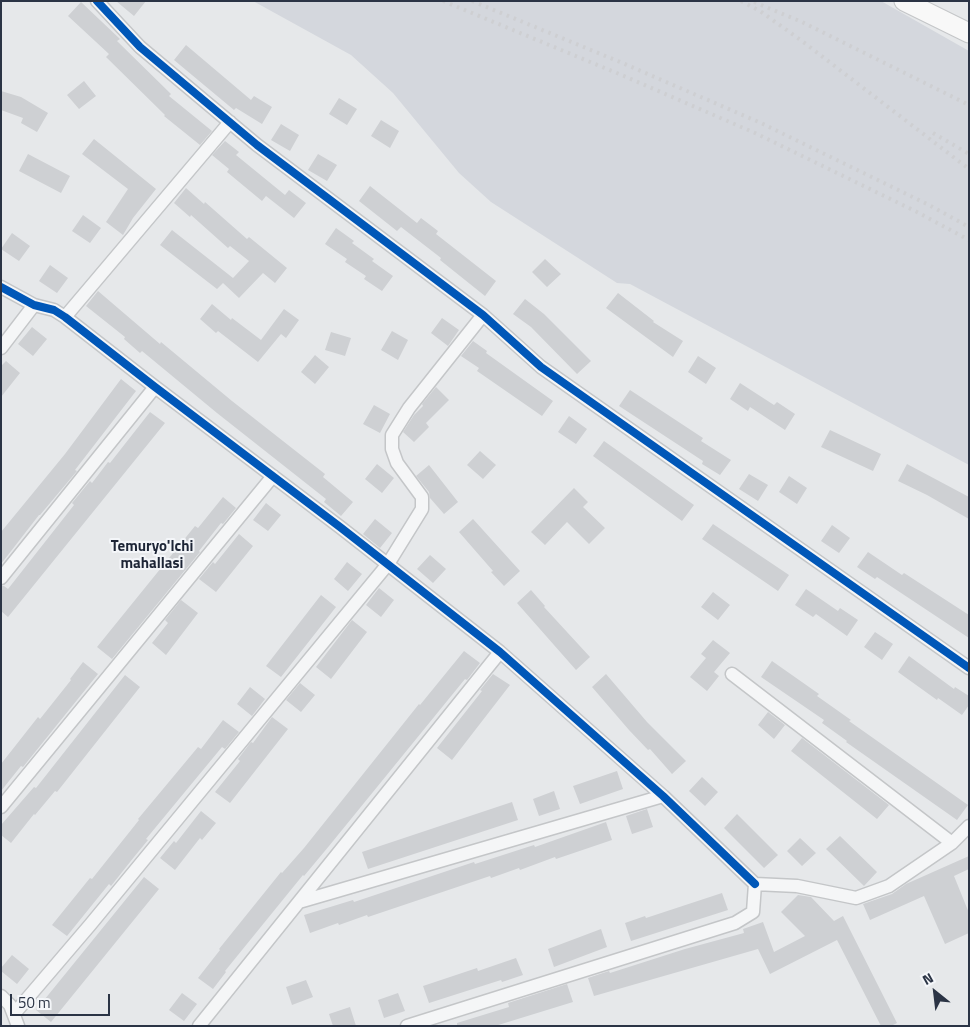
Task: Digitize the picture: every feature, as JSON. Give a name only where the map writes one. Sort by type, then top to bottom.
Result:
[{"type":"main road","points":[[904,1],[969,34]]},
{"type":"street","points":[[97,1],[140,47],[257,145],[483,315],[541,367],[969,668]]},
{"type":"street","points":[[66,317],[230,122]]},
{"type":"street","points":[[1,287],[34,305],[54,310],[66,317],[500,652],[663,796],[755,884],[797,886],[856,898],[889,886],[952,843],[969,826]]},
{"type":"street","points":[[1,348],[34,305]]},
{"type":"street","points":[[16,1020],[97,917],[388,564],[422,509],[422,497],[397,463],[392,449],[392,436],[408,408],[483,315]]},
{"type":"street","points":[[1,578],[155,387]]},
{"type":"street","points":[[1,807],[273,476]]},
{"type":"street","points":[[199,1026],[500,652]]},
{"type":"street","points":[[732,674],[952,843]]},
{"type":"street","points":[[299,902],[663,796]]},
{"type":"street","points":[[408,1026],[735,923],[753,912],[755,884]]},
{"type":"street","points":[[1,996],[10,1005],[16,1020]]},
{"type":"shaded area","points":[[253,1],[881,1],[969,51],[969,465],[630,284],[617,283],[491,202],[459,173],[393,93],[351,55]]},
{"type":"building","points":[[116,1],[146,1],[134,16]]},
{"type":"building","points":[[81,2],[120,39],[117,41],[171,94],[169,96],[212,131],[200,145],[164,116],[106,57],[109,54],[68,16]]},
{"type":"building","points":[[186,45],[251,100],[254,96],[272,107],[262,124],[236,108],[234,110],[174,60]]},
{"type":"building","points":[[84,81],[96,96],[79,109],[67,95]]},
{"type":"building","points":[[1,91],[21,97],[48,113],[37,132],[21,123],[23,118],[1,110]]},
{"type":"building","points":[[339,98],[357,109],[347,125],[329,114]]},
{"type":"building","points":[[381,120],[399,131],[390,148],[371,136]]},
{"type":"building","points":[[281,124],[299,135],[290,151],[271,140]]},
{"type":"building","points":[[94,139],[156,189],[133,218],[123,235],[106,222],[128,189],[82,154]]},
{"type":"building","points":[[225,141],[239,152],[236,155],[285,195],[289,190],[306,203],[294,218],[266,196],[262,201],[227,172],[229,169],[212,155]]},
{"type":"building","points":[[28,154],[70,176],[61,193],[19,171]]},
{"type":"building","points":[[318,154],[337,165],[327,181],[308,170]]},
{"type":"building","points":[[370,186],[417,223],[421,218],[438,231],[436,234],[496,281],[485,296],[401,227],[397,231],[359,201]]},
{"type":"building","points":[[186,188],[247,239],[249,237],[287,268],[275,283],[263,273],[239,298],[223,283],[217,289],[160,245],[172,230],[233,278],[249,261],[230,246],[228,248],[191,215],[190,217],[174,203]]},
{"type":"building","points":[[83,215],[101,228],[90,243],[72,231]]},
{"type":"building","points":[[336,228],[354,241],[352,243],[374,259],[372,261],[393,276],[382,291],[364,279],[366,276],[345,262],[347,259],[325,244]]},
{"type":"building","points":[[12,233],[30,246],[19,261],[1,249]]},
{"type":"building","points":[[545,259],[561,274],[547,287],[532,272]]},
{"type":"building","points":[[50,265],[68,278],[57,293],[39,281]]},
{"type":"building","points":[[98,291],[160,344],[161,342],[325,474],[323,477],[353,502],[341,516],[324,502],[326,499],[142,351],[140,353],[124,339],[125,337],[86,306]]},
{"type":"building","points":[[618,293],[653,322],[683,341],[673,357],[606,308]]},
{"type":"building","points":[[525,299],[544,314],[591,361],[577,374],[531,327],[513,314]]},
{"type":"building","points":[[212,304],[231,320],[232,318],[261,340],[284,309],[299,320],[286,338],[281,334],[258,362],[218,331],[216,333],[200,319]]},
{"type":"building","points":[[442,318],[459,330],[448,346],[431,333]]},
{"type":"building","points":[[32,327],[47,339],[33,356],[18,344]]},
{"type":"building","points":[[392,331],[408,340],[398,360],[381,350]]},
{"type":"building","points":[[331,332],[351,338],[345,356],[325,350]]},
{"type":"building","points":[[473,341],[487,351],[486,353],[553,401],[542,416],[477,371],[479,368],[461,356]]},
{"type":"building","points":[[315,355],[329,367],[315,384],[301,372]]},
{"type":"building","points":[[698,356],[716,368],[706,384],[688,372]]},
{"type":"building","points":[[6,361],[20,373],[1,397],[1,366]]},
{"type":"building","points":[[121,379],[136,391],[75,470],[77,471],[39,515],[1,564],[1,532],[65,454]]},
{"type":"building","points":[[740,383],[774,405],[777,402],[795,414],[785,430],[750,407],[748,411],[730,399]]},
{"type":"building","points":[[436,387],[449,400],[426,423],[429,427],[414,442],[403,432]]},
{"type":"building","points":[[630,390],[703,438],[701,441],[731,460],[720,475],[702,464],[703,461],[619,406]]},
{"type":"building","points":[[374,405],[390,414],[380,433],[363,424]]},
{"type":"building","points":[[150,412],[165,423],[8,617],[1,611],[1,586],[8,589],[74,505],[72,503],[90,481],[92,483],[108,462],[110,463]]},
{"type":"building","points":[[569,416],[587,429],[576,444],[558,432]]},
{"type":"building","points":[[830,430],[881,454],[873,471],[821,447]]},
{"type":"building","points":[[604,441],[694,505],[682,521],[593,456]]},
{"type":"building","points":[[480,451],[496,465],[483,479],[467,465]]},
{"type":"building","points":[[377,464],[394,478],[382,493],[365,479]]},
{"type":"building","points":[[907,464],[969,497],[969,519],[898,481]]},
{"type":"building","points":[[429,465],[458,502],[444,514],[430,498],[429,492],[416,476]]},
{"type":"building","points":[[749,474],[768,485],[758,501],[739,489]]},
{"type":"building","points":[[789,476],[807,488],[797,504],[779,492]]},
{"type":"building","points":[[574,488],[588,502],[583,507],[605,528],[589,544],[567,522],[545,545],[531,532]]},
{"type":"building","points":[[223,497],[236,508],[223,524],[221,523],[200,552],[112,659],[97,647],[195,526],[198,528]]},
{"type":"building","points":[[266,503],[281,515],[268,531],[253,520]]},
{"type":"building","points":[[375,519],[392,533],[380,548],[363,534]]},
{"type":"building","points":[[473,519],[520,571],[504,586],[459,532]]},
{"type":"building","points":[[713,524],[789,575],[778,591],[702,539]]},
{"type":"building","points":[[832,525],[850,538],[839,553],[821,541]]},
{"type":"building","points":[[239,534],[253,546],[216,592],[199,579],[213,562],[215,564]]},
{"type":"building","points":[[868,552],[902,575],[904,573],[969,615],[969,638],[877,577],[875,579],[857,567]]},
{"type":"building","points":[[430,555],[446,569],[433,583],[417,569]]},
{"type":"building","points":[[347,562],[362,574],[348,591],[334,579]]},
{"type":"building","points":[[379,588],[394,600],[381,617],[366,605]]},
{"type":"building","points":[[806,589],[838,611],[840,608],[858,620],[847,636],[816,614],[813,617],[795,605]]},
{"type":"building","points":[[531,590],[590,657],[576,670],[517,603]]},
{"type":"building","points":[[713,592],[730,605],[718,620],[701,607]]},
{"type":"building","points":[[321,595],[336,607],[281,677],[266,666]]},
{"type":"building","points":[[181,600],[198,613],[166,655],[152,643],[168,623],[165,620]]},
{"type":"building","points":[[352,620],[367,632],[331,679],[316,667]]},
{"type":"building","points":[[875,632],[893,644],[882,660],[864,647]]},
{"type":"building","points":[[713,640],[730,653],[714,672],[719,676],[707,691],[690,677],[706,658],[701,654]]},
{"type":"building","points":[[464,651],[480,663],[467,680],[465,679],[329,846],[303,875],[225,971],[213,989],[198,978],[281,872],[304,848],[419,704]]},
{"type":"building","points":[[909,656],[954,689],[955,687],[969,696],[969,705],[962,715],[898,672]]},
{"type":"building","points":[[772,661],[819,694],[817,696],[851,720],[849,721],[968,805],[957,820],[846,742],[822,723],[824,720],[761,677]]},
{"type":"building","points":[[83,662],[98,674],[23,767],[21,766],[1,791],[1,764],[38,717],[40,719]]},
{"type":"building","points":[[493,674],[510,685],[452,760],[437,748]]},
{"type":"building","points":[[606,674],[647,722],[686,761],[672,774],[650,749],[648,750],[629,730],[592,687]]},
{"type":"building","points":[[125,675],[140,687],[57,792],[55,791],[34,814],[11,843],[1,835],[1,825],[34,787],[36,788]]},
{"type":"building","points":[[300,683],[315,695],[301,712],[286,700]]},
{"type":"building","points":[[250,687],[265,699],[252,716],[237,704]]},
{"type":"building","points":[[768,712],[785,725],[774,739],[758,725]]},
{"type":"building","points":[[272,717],[288,729],[230,803],[215,792],[240,761],[238,759],[251,742],[253,743]]},
{"type":"building","points":[[223,720],[239,732],[225,749],[222,747],[146,839],[148,840],[111,886],[109,884],[67,936],[52,925],[90,878],[92,879],[138,819],[198,747],[201,749]]},
{"type":"building","points":[[802,738],[889,805],[877,819],[791,751]]},
{"type":"building","points":[[617,771],[623,789],[580,804],[573,786]]},
{"type":"building","points":[[702,777],[718,792],[705,806],[689,791]]},
{"type":"building","points":[[554,791],[560,809],[539,816],[533,799]]},
{"type":"building","points":[[512,802],[518,820],[368,869],[362,852]]},
{"type":"building","points":[[647,809],[653,827],[632,834],[626,816]]},
{"type":"building","points":[[201,811],[216,823],[202,840],[200,838],[175,870],[160,858],[174,841],[176,843]]},
{"type":"building","points":[[737,814],[778,855],[764,868],[724,828]]},
{"type":"building","points":[[606,822],[612,840],[556,859],[555,857],[520,870],[519,868],[491,878],[490,876],[368,917],[367,915],[339,925],[338,923],[310,933],[304,915],[353,900],[354,902],[474,862],[475,864],[534,845],[535,847]]},
{"type":"building","points":[[840,836],[877,872],[864,886],[826,849]]},
{"type":"building","points":[[800,838],[816,853],[802,866],[787,851]]},
{"type":"building","points":[[969,856],[969,869],[954,876],[969,913],[969,933],[945,944],[924,896],[870,920],[863,904],[892,894],[906,884]]},
{"type":"building","points":[[144,877],[159,889],[51,1022],[36,1010]]},
{"type":"building","points":[[722,893],[728,910],[631,941],[625,923]]},
{"type":"building","points":[[798,895],[811,897],[834,921],[843,916],[897,1023],[891,1026],[881,1026],[837,940],[770,974],[758,949],[594,996],[588,978],[744,933],[743,929],[763,922],[774,952],[805,936],[781,912]]},
{"type":"building","points":[[601,929],[607,947],[554,967],[548,949]]},
{"type":"building","points":[[12,955],[29,969],[17,984],[1,971],[1,968]]},
{"type":"building","points":[[516,958],[523,975],[429,1003],[423,986],[477,968],[478,971]]},
{"type":"building","points":[[306,980],[313,997],[292,1005],[286,987]]},
{"type":"building","points":[[567,984],[573,1002],[495,1026],[457,1026],[457,1023],[509,1007],[508,1003]]},
{"type":"building","points":[[182,993],[197,1004],[184,1021],[169,1010]]},
{"type":"building","points":[[398,993],[405,1011],[384,1018],[378,1000]]},
{"type":"building","points":[[350,1007],[356,1026],[333,1026],[329,1014]]},
{"type":"railway","points":[[443,1],[755,133],[915,211],[969,240]]},
{"type":"railway","points":[[472,1],[761,123],[929,205],[969,227]]},
{"type":"railway","points":[[741,1],[760,11],[802,41],[969,169]]},
{"type":"railway","points":[[754,2],[802,22],[969,105]]},
{"type":"railway","points":[[933,133],[969,154]]},
{"type":"cycle path","points":[[97,1],[140,47],[257,145],[483,315],[541,367],[969,668]]},
{"type":"cycle path","points":[[1,287],[34,305],[54,310],[65,317],[500,652],[663,796],[755,884]]},
{"type":"district","name":"Temuryo'lchi mahallasi","points":[[152,556]]}]
